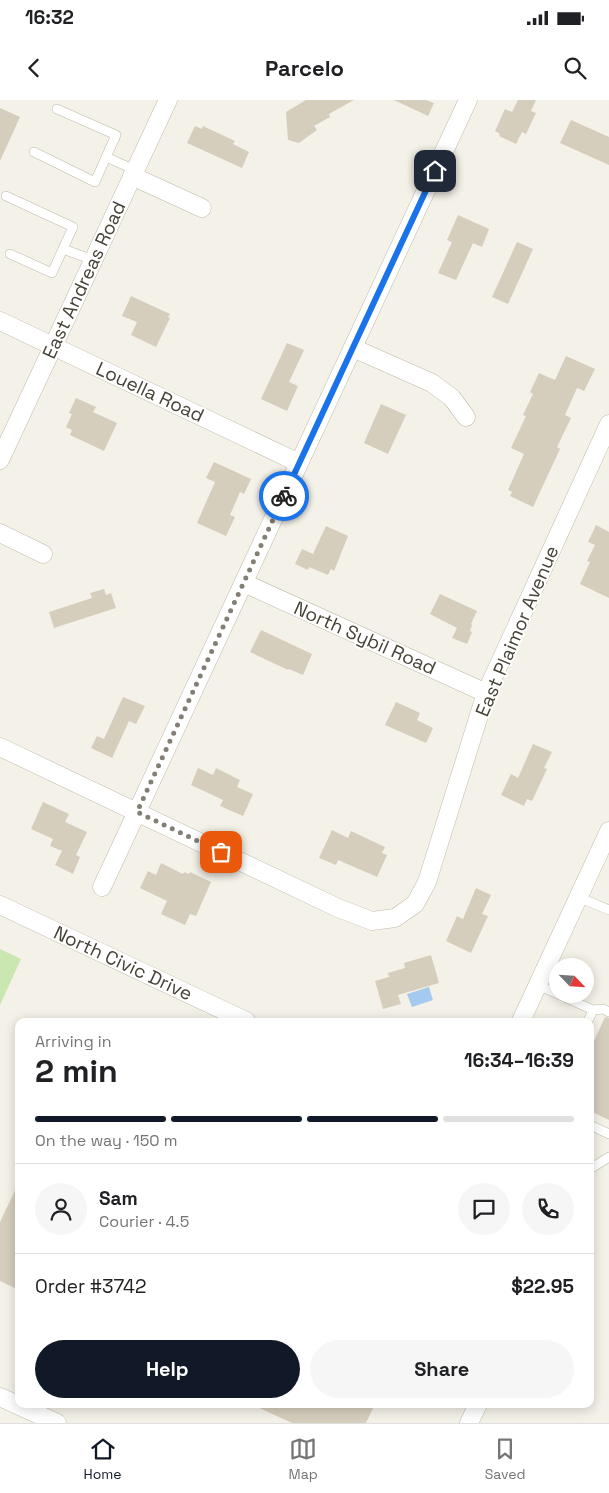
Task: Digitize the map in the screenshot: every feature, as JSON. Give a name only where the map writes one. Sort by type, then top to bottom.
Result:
[{"type":"street","name":"East Andreas Road","points":[[0,460],[168,100]]},
{"type":"street","points":[[102,887],[468,100]]},
{"type":"street","points":[[133,173],[202,208]]},
{"type":"street","name":"Louella Road","points":[[0,321],[299,463]]},
{"type":"street","points":[[353,348],[432,383],[452,398],[466,417]]},
{"type":"street","name":"East Plaimor Avenue","points":[[137,812],[338,908],[372,921],[395,918],[415,904],[427,882],[486,693],[609,424]]},
{"type":"street","points":[[0,533],[43,554]]},
{"type":"street","name":"North Sybil Road","points":[[244,583],[486,693]]},
{"type":"street","points":[[0,747],[137,812]]},
{"type":"street","points":[[522,1018],[609,831]]},
{"type":"street","name":"North Civic Drive","points":[[0,906],[240,1018]]},
{"type":"street","points":[[0,1397],[15,1404]]},
{"type":"street","points":[[24,1408],[56,1423]]},
{"type":"street","points":[[470,1423],[476,1408]]},
{"type":"lane","points":[[34,152],[95,182],[116,135],[57,109]]},
{"type":"lane","points":[[106,157],[133,173]]},
{"type":"lane","points":[[6,196],[73,227],[52,274],[10,254]]},
{"type":"lane","points":[[63,249],[93,260]]},
{"type":"lane","points":[[578,897],[609,910]]},
{"type":"lane","points":[[538,985],[593,1010],[603,1009],[609,1012]]},
{"type":"lane","points":[[589,1018],[593,1010]]},
{"type":"lane","points":[[594,1127],[609,1134]]},
{"type":"lane","points":[[594,1166],[609,1157]]},
{"type":"green space","points":[[0,949],[21,959],[0,1005]]},
{"type":"water","points":[[429,987],[433,1000],[412,1007],[407,994]]},
{"type":"building","points":[[306,100],[354,100],[329,114],[330,117],[314,126],[317,130],[299,143],[288,140],[286,112]]},
{"type":"building","points":[[394,100],[426,100],[434,103],[428,116]]},
{"type":"building","points":[[518,100],[536,100],[531,111],[536,113],[526,134],[522,132],[516,144],[499,136],[500,134],[495,131],[505,109],[512,112]]},
{"type":"building","points":[[0,108],[20,117],[0,161]]},
{"type":"building","points":[[571,120],[609,137],[609,165],[560,143]]},
{"type":"building","points":[[195,126],[202,129],[203,126],[235,141],[233,144],[249,152],[242,168],[187,143]]},
{"type":"building","points":[[458,215],[489,229],[482,247],[473,243],[456,280],[438,273],[452,242],[447,240]]},
{"type":"building","points":[[517,242],[533,249],[508,304],[492,297]]},
{"type":"building","points":[[131,296],[170,314],[168,317],[170,318],[156,347],[131,335],[137,322],[122,316]]},
{"type":"building","points":[[287,343],[304,350],[289,382],[298,386],[287,411],[261,399]]},
{"type":"building","points":[[566,356],[595,369],[584,391],[577,388],[565,415],[571,418],[557,447],[560,449],[533,507],[510,496],[512,492],[508,490],[524,454],[511,448],[526,416],[523,415],[533,394],[530,392],[539,373],[555,380]]},
{"type":"building","points":[[76,398],[96,407],[93,412],[117,423],[104,451],[70,435],[72,430],[66,427],[72,414],[69,413]]},
{"type":"building","points":[[381,404],[406,415],[388,454],[364,443]]},
{"type":"building","points":[[214,462],[251,479],[244,494],[240,492],[230,515],[235,517],[226,536],[197,523],[215,482],[206,478]]},
{"type":"building","points":[[596,525],[609,532],[609,598],[580,584],[590,562],[587,561],[595,545],[588,542]]},
{"type":"building","points":[[326,526],[348,536],[334,571],[331,569],[328,575],[309,567],[308,570],[295,564],[302,549],[313,554]]},
{"type":"building","points":[[104,589],[106,595],[111,593],[116,608],[54,628],[49,612],[92,598],[90,593]]},
{"type":"building","points":[[440,594],[477,611],[471,624],[470,631],[472,632],[467,644],[452,638],[457,628],[430,614]]},
{"type":"building","points":[[261,630],[312,654],[303,675],[250,652]]},
{"type":"building","points":[[123,697],[145,706],[136,724],[129,721],[112,758],[91,748],[97,736],[104,739]]},
{"type":"building","points":[[396,702],[420,713],[417,720],[433,728],[426,743],[385,725]]},
{"type":"building","points":[[533,744],[552,752],[544,768],[547,769],[532,801],[527,799],[524,806],[501,795],[511,774],[518,778]]},
{"type":"building","points":[[198,768],[213,775],[216,768],[240,780],[237,787],[253,794],[243,816],[220,806],[223,800],[191,785]]},
{"type":"building","points":[[43,802],[69,814],[65,822],[87,832],[76,855],[80,857],[73,874],[55,865],[62,851],[50,846],[53,839],[31,829]]},
{"type":"building","points":[[332,830],[348,838],[351,831],[385,847],[382,853],[387,855],[377,877],[338,860],[336,865],[319,858]]},
{"type":"building","points":[[161,863],[183,874],[184,872],[189,874],[190,872],[211,882],[196,916],[190,914],[185,925],[161,914],[167,901],[140,888],[148,871],[156,875]]},
{"type":"building","points":[[476,888],[491,895],[482,914],[488,916],[471,953],[446,941],[457,916],[463,919]]},
{"type":"building","points":[[431,955],[439,983],[398,995],[401,1004],[383,1009],[375,981],[389,977],[388,973],[405,968],[404,963]]},
{"type":"building","points":[[605,1017],[609,1018],[609,1120],[594,1113],[594,1041]]},
{"type":"building","points":[[15,1190],[15,1288],[0,1281],[0,1222]]},
{"type":"building","points":[[260,1408],[373,1408],[366,1423],[292,1423]]},
{"type":"way so far","points":[[221,852],[137,812],[284,496]]},
{"type":"route","points":[[284,496],[435,171]]}]
